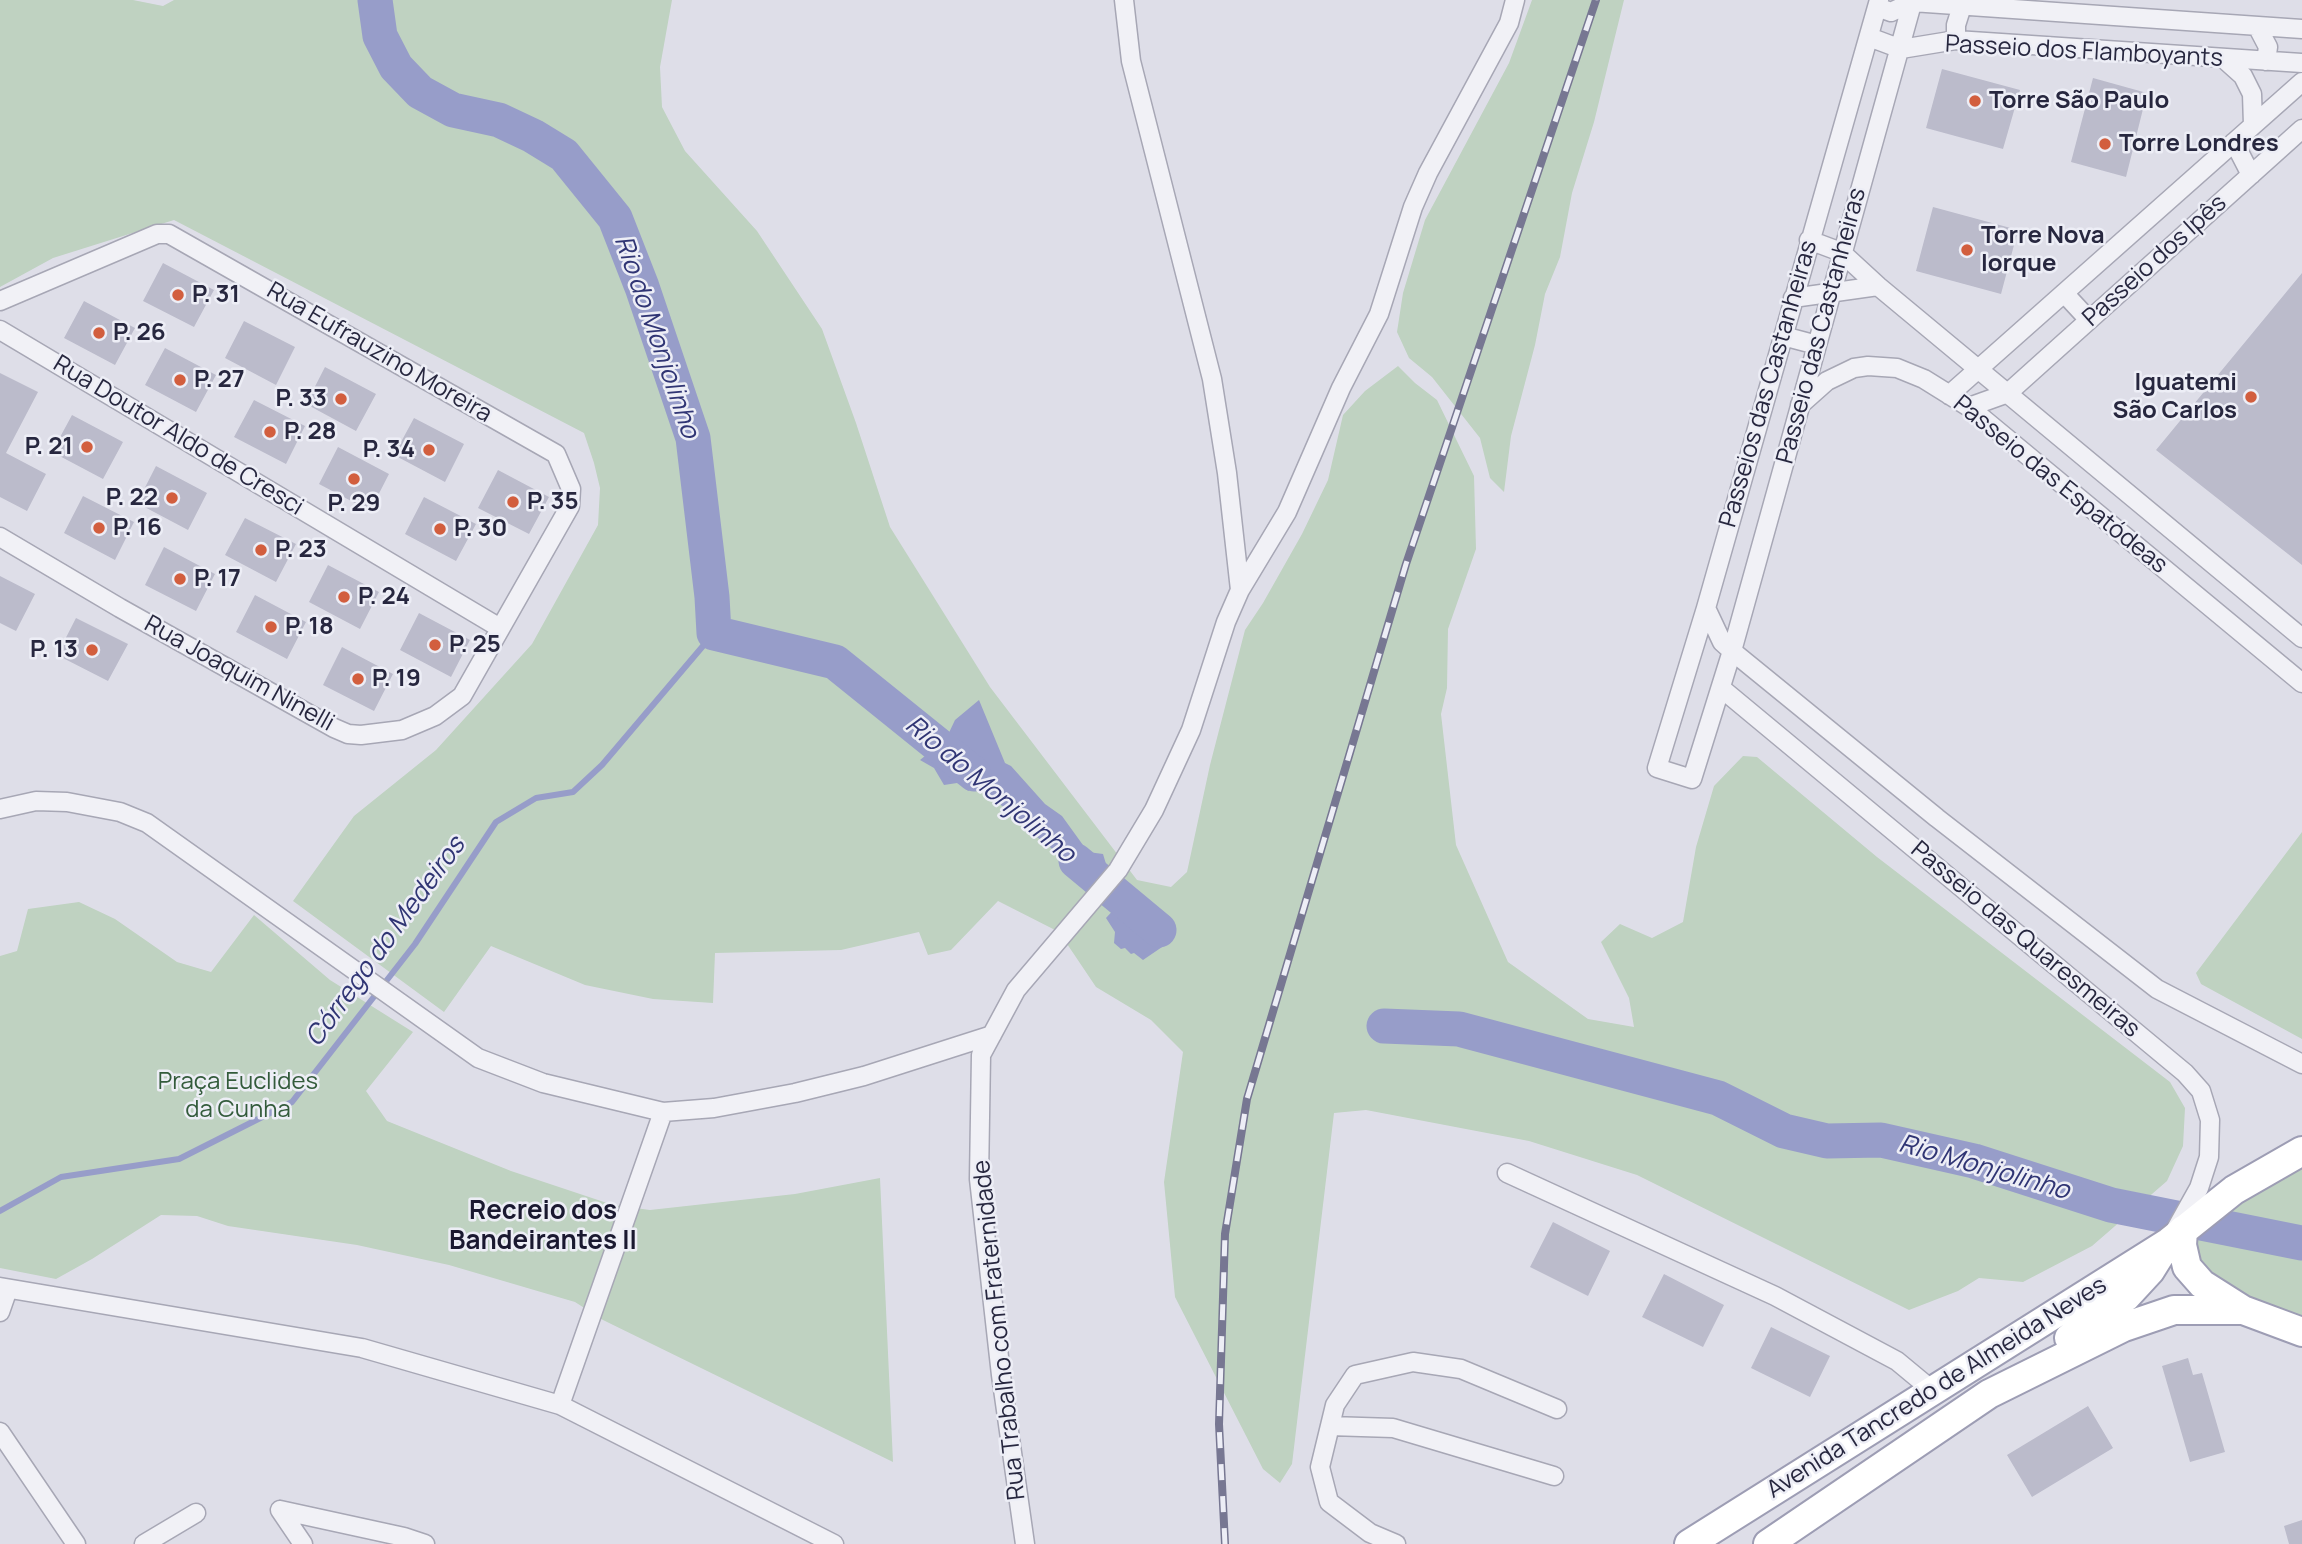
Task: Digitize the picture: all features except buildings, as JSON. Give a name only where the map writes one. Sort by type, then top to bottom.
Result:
[{"type":"main road","points":[[1989,1394],[2126,1297],[2150,1271],[2176,1234],[2234,1190],[2302,1151]]},
{"type":"main road","points":[[2176,1234],[2182,1245],[2187,1267],[2202,1284],[2243,1310],[2302,1332]]},
{"type":"main road","name":"Avenida Tancredo de Almeida Neves","points":[[1689,1544],[2176,1234]]},
{"type":"main road","name":"Avenida Tancredo de Almeida Neves","points":[[1768,1544],[1989,1394],[2124,1327],[2162,1314],[2184,1310],[2243,1310]]},
{"type":"street","points":[[1124,0],[1131,61],[1212,379],[1227,473],[1240,590]]},
{"type":"street","name":"Rua Trabalho com Fraternidade","points":[[1025,1544],[1001,1375],[979,1180],[981,1055],[1016,990],[1118,870],[1154,810],[1191,730],[1226,622],[1240,590],[1287,512],[1341,388],[1379,314],[1418,195],[1509,23],[1516,0]]},
{"type":"street","name":"Passeio dos Flamboyants","points":[[1878,3],[1891,12],[1913,1],[2302,29]]},
{"type":"street","name":"Passeio das Castanheiras","points":[[1732,651],[1913,1]]},
{"type":"street","name":"Passeios das Castanheiras","points":[[1721,688],[1692,779],[1657,768],[1706,608],[1878,3]]},
{"type":"street","points":[[1956,40],[1956,25],[1962,6]]},
{"type":"street","points":[[2257,26],[2268,47],[2266,61]]},
{"type":"street","name":"Passeio dos Flamboyants","points":[[1868,37],[1900,49],[1956,40],[2302,63]]},
{"type":"street","points":[[2224,59],[2243,76],[2252,94],[2253,125]]},
{"type":"street","name":"Passeio dos Ipês","points":[[1949,395],[2253,125],[2294,100],[2302,82]]},
{"type":"street","name":"Passeio dos Ipês","points":[[2008,393],[2302,129]]},
{"type":"street","points":[[2234,142],[2251,175]]},
{"type":"street","name":"Rua Eufrauzino Moreira","points":[[0,301],[157,234],[169,234],[556,454],[571,489]]},
{"type":"street","points":[[1809,240],[1842,252]]},
{"type":"street","name":"Passeio das Espatódeas","points":[[1842,252],[1978,370],[2302,638]]},
{"type":"street","points":[[1793,298],[1878,286]]},
{"type":"street","points":[[2064,293],[2089,320]]},
{"type":"street","name":"Rua Doutor Aldo de Cresci","points":[[0,330],[500,628]]},
{"type":"street","points":[[1783,336],[1817,345]]},
{"type":"street","name":"Passeio das Espatódeas","points":[[1800,405],[1840,373],[1868,366],[1911,372],[1969,407],[2302,683]]},
{"type":"street","points":[[1969,407],[2008,393]]},
{"type":"street","name":"Rua Joaquim Ninelli","points":[[0,537],[132,615],[348,734],[361,735],[402,730],[435,716],[462,696],[570,506],[571,489]]},
{"type":"street","name":"Passeio das Quaresmeiras","points":[[1706,608],[1723,642],[1732,651],[1937,818],[2157,989],[2302,1063]]},
{"type":"street","points":[[1721,688],[1732,651]]},
{"type":"street","name":"Passeio das Quaresmeiras","points":[[1721,688],[2185,1073],[2201,1091],[2207,1103],[2210,1120],[2209,1157],[2199,1188],[2176,1234]]},
{"type":"street","points":[[0,809],[36,801],[67,802],[120,812],[147,823],[478,1058],[544,1083],[663,1112],[713,1108],[795,1093],[864,1076],[992,1035]]},
{"type":"street","points":[[560,1405],[663,1112]]},
{"type":"street","points":[[1507,1173],[1775,1296],[1897,1361],[1932,1390]]},
{"type":"street","points":[[0,1312],[4,1288],[362,1348],[560,1405],[834,1544]]},
{"type":"street","points":[[1396,1544],[1370,1532],[1329,1502],[1320,1468],[1335,1405],[1355,1374],[1412,1362],[1461,1369],[1557,1409]]},
{"type":"street","points":[[1330,1426],[1393,1428],[1554,1476]]},
{"type":"street","points":[[0,1433],[75,1544]]},
{"type":"street","points":[[303,1544],[280,1510],[425,1544]]},
{"type":"street","points":[[144,1544],[196,1513]]},
{"type":"green space","points":[[0,0],[133,0],[163,6],[174,0],[672,0],[660,67],[662,107],[685,151],[757,231],[822,329],[890,527],[990,687],[1137,880],[1171,887],[1187,872],[1210,765],[1245,630],[1302,534],[1328,480],[1343,415],[1365,391],[1398,366],[1437,400],[1474,476],[1476,549],[1448,629],[1447,688],[1441,714],[1456,845],[1508,962],[1588,1019],[1634,1027],[1629,998],[1601,942],[1620,924],[1652,938],[1683,922],[1696,847],[1714,786],[1743,756],[1757,757],[1877,857],[2170,1082],[2185,1108],[2183,1146],[2167,1181],[2092,1246],[2023,1282],[1979,1278],[1958,1291],[1909,1310],[1637,1175],[1529,1141],[1366,1110],[1334,1113],[1292,1464],[1280,1483],[1263,1469],[1175,1297],[1164,1182],[1183,1052],[1151,1020],[1096,987],[1059,932],[998,901],[951,950],[928,955],[919,932],[841,950],[715,953],[713,1003],[653,999],[585,985],[491,946],[444,1012],[293,901],[354,816],[436,750],[532,644],[598,525],[600,488],[594,463],[584,433],[174,220],[53,258],[0,287]]},
{"type":"green space","points":[[1532,0],[1624,0],[1594,122],[1572,193],[1560,257],[1545,294],[1535,345],[1511,436],[1504,492],[1490,478],[1480,438],[1432,377],[1409,358],[1397,332],[1403,293],[1425,220],[1509,63]]},
{"type":"green space","points":[[2302,832],[2302,1039],[2201,984],[2196,973]]},
{"type":"green space","name":"Praça Euclides da Cunha","points":[[79,902],[115,919],[177,962],[211,972],[254,915],[330,980],[413,1032],[366,1091],[387,1121],[511,1171],[613,1205],[650,1210],[795,1194],[880,1178],[893,1462],[603,1320],[575,1302],[449,1265],[357,1245],[228,1226],[197,1216],[161,1215],[56,1279],[0,1268],[0,956],[17,951],[28,909]]},
{"type":"green space","points":[[2302,1151],[2302,1332],[2202,1284],[2183,1230]]},
{"type":"water","points":[[979,700],[1005,763],[1011,766],[1045,804],[1062,816],[1088,852],[1103,854],[1109,874],[1097,891],[1077,880],[1072,870],[1063,867],[1055,851],[1026,827],[1023,821],[1016,820],[1008,808],[1002,806],[987,791],[974,787],[968,791],[964,785],[957,783],[944,785],[934,768],[920,760],[946,739],[955,720]]},
{"type":"water","points":[[1118,905],[1133,915],[1151,916],[1168,927],[1165,945],[1143,960],[1125,948],[1121,949],[1114,943],[1115,932],[1106,918]]},
{"type":"waterway","name":"Rio do Monjolinho","points":[[375,0],[380,36],[396,67],[420,92],[453,110],[499,120],[564,155],[615,218],[642,287],[693,438],[714,633],[835,662],[974,774]]},
{"type":"waterway","name":"Córrego do Medeiros","points":[[0,1211],[61,1177],[179,1159],[292,1102],[415,944],[496,822],[536,798],[573,792],[602,765],[714,633]]},
{"type":"waterway","name":"Rio do Monjolinho","points":[[1076,861],[1159,930]]},
{"type":"waterway","name":"Rio Monjolinho","points":[[1384,1026],[1459,1029],[1718,1098],[1784,1131],[1827,1141],[1881,1140],[1974,1161],[2111,1205],[2302,1243]]},
{"type":"railway","points":[[1225,1544],[1219,1424],[1225,1234],[1247,1099],[1406,564],[1596,0]]},
{"type":"place","name":"Torre São Paulo","points":[[1975,101]]},
{"type":"place","name":"Torre Londres","points":[[2105,144]]},
{"type":"place","name":"Torre Nova Iorque","points":[[1967,250]]},
{"type":"place","name":"P. 31","points":[[178,295]]},
{"type":"place","name":"P. 26","points":[[99,333]]},
{"type":"place","name":"P. 27","points":[[180,380]]},
{"type":"place","name":"Iguatemi São Carlos","points":[[2251,397]]},
{"type":"place","name":"P. 33","points":[[341,399]]},
{"type":"place","name":"P. 28","points":[[270,432]]},
{"type":"place","name":"P. 21","points":[[87,447]]},
{"type":"place","name":"P. 34","points":[[429,450]]},
{"type":"place","name":"P. 29","points":[[354,479]]},
{"type":"place","name":"P. 22","points":[[172,498]]},
{"type":"place","name":"P. 35","points":[[513,502]]},
{"type":"place","name":"P. 16","points":[[99,528]]},
{"type":"place","name":"P. 30","points":[[440,529]]},
{"type":"place","name":"P. 23","points":[[261,550]]},
{"type":"place","name":"P. 17","points":[[180,579]]},
{"type":"place","name":"P. 24","points":[[344,597]]},
{"type":"place","name":"P. 18","points":[[271,627]]},
{"type":"place","name":"P. 25","points":[[435,645]]},
{"type":"place","name":"P. 13","points":[[92,650]]},
{"type":"place","name":"P. 19","points":[[358,679]]},
{"type":"district","name":"Recreio dos Bandeirantes II","points":[[543,1227]]}]
